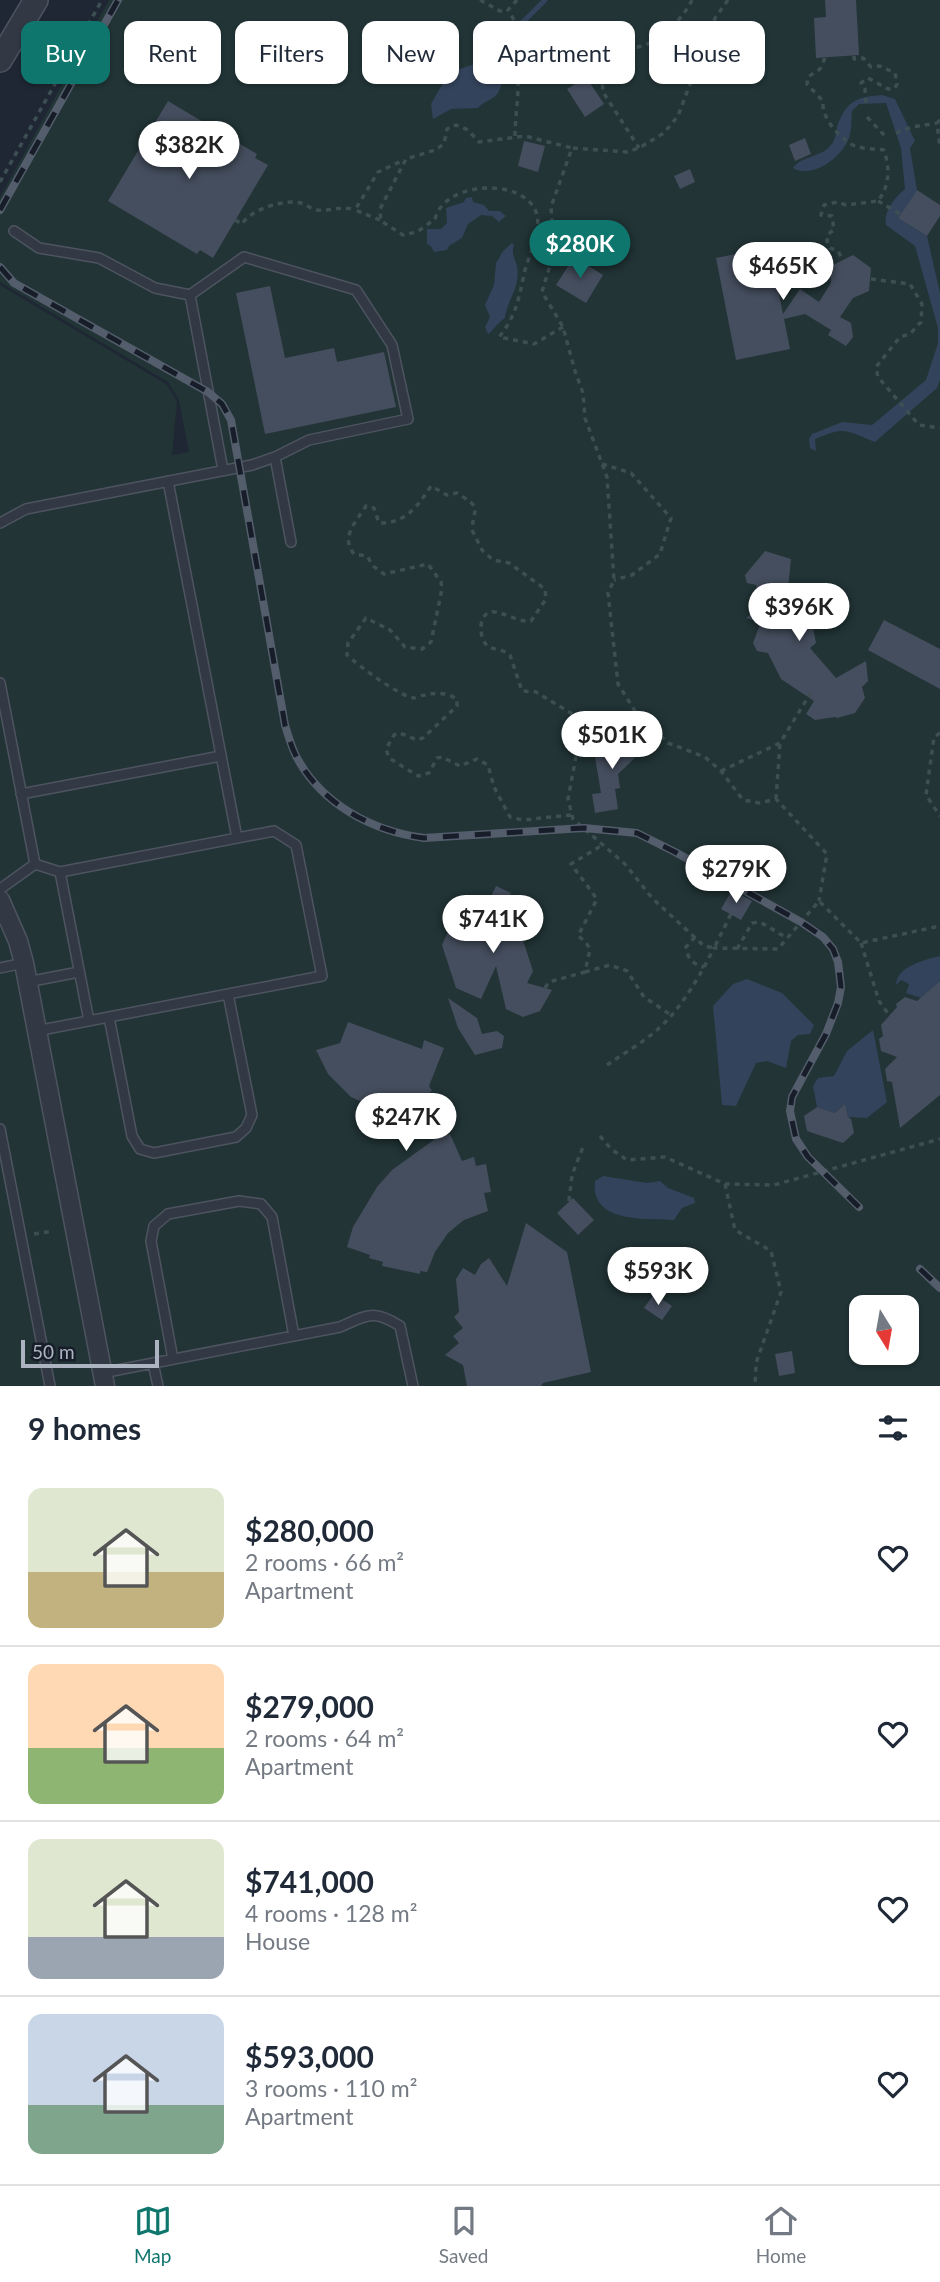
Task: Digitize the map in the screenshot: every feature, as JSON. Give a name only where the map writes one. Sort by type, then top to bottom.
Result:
[{"type":"street","points":[[0,60],[36,0]]},
{"type":"street","points":[[0,900],[18,941],[24,963],[103,1379]]},
{"type":"lane","points":[[0,523],[26,509],[223,470],[275,457],[309,440],[408,419],[392,345],[356,290],[244,257],[190,295],[155,288],[99,258],[39,248],[14,231]]},
{"type":"lane","points":[[190,295],[223,470]]},
{"type":"lane","points":[[275,457],[290,542]]},
{"type":"lane","points":[[168,481],[237,838]]},
{"type":"lane","points":[[0,683],[35,864]]},
{"type":"lane","points":[[21,794],[221,756]]},
{"type":"lane","points":[[35,864],[60,873],[274,831],[296,845],[321,975],[35,1031]]},
{"type":"lane","points":[[0,889],[35,864]]},
{"type":"lane","points":[[60,873],[89,1021]]},
{"type":"lane","points":[[0,968],[24,963]]},
{"type":"lane","points":[[27,982],[79,972]]},
{"type":"lane","points":[[109,1017],[132,1136],[140,1149],[154,1153],[201,1144],[236,1137],[246,1128],[252,1115],[228,994]]},
{"type":"lane","points":[[0,1129],[50,1386]]},
{"type":"lane","points":[[173,1359],[151,1241],[154,1226],[168,1214],[239,1200],[261,1204],[272,1217],[294,1336]]},
{"type":"lane","points":[[103,1379],[153,1363],[340,1327],[365,1316],[385,1316],[400,1326],[413,1386]]},
{"type":"lane","points":[[153,1363],[158,1386]]},
{"type":"path","points":[[0,182],[102,0]]},
{"type":"path","points":[[480,0],[500,11],[508,10],[517,0]]},
{"type":"path","points":[[635,48],[658,40],[687,12],[692,0]]},
{"type":"path","points":[[355,210],[378,172],[435,150],[444,144],[447,129],[456,125],[468,130],[479,142],[525,136],[572,148],[627,152],[639,148],[664,133],[678,116],[715,18],[728,0]]},
{"type":"path","points":[[508,10],[514,21]]},
{"type":"path","points":[[854,56],[854,59],[863,58],[872,67],[880,66],[895,73],[895,88],[888,89],[869,78],[864,79],[861,83],[866,106]]},
{"type":"path","points":[[825,58],[820,69],[808,78],[807,84],[823,100],[822,106],[834,130],[855,145],[884,150],[890,168],[883,194],[878,201]]},
{"type":"path","points":[[515,136],[518,84]]},
{"type":"path","points":[[602,84],[603,92],[639,148]]},
{"type":"path","points":[[867,117],[888,136]]},
{"type":"path","points":[[895,133],[938,122],[940,147]]},
{"type":"path","points":[[572,148],[551,206],[554,252],[542,292],[563,327],[583,393],[585,418],[607,477],[614,580],[608,593],[618,684],[635,711],[668,743],[705,757],[722,771],[743,800],[760,803],[776,799]]},
{"type":"path","points":[[381,221],[380,209],[406,159]]},
{"type":"path","points":[[235,220],[242,224],[246,217],[280,203],[300,203],[317,210],[345,207],[381,221],[403,235],[417,232],[435,219],[437,211],[452,196],[482,186],[505,190],[524,198],[536,210],[538,223],[520,300],[512,322],[499,337],[534,344],[563,327]]},
{"type":"path","points":[[843,260],[838,250],[830,248],[827,241],[828,234],[834,230],[835,221],[832,216],[821,215],[824,205],[878,201],[901,215]]},
{"type":"path","points":[[871,279],[910,284],[922,304],[921,322],[910,334],[900,337],[876,367],[878,377],[919,425],[940,428]]},
{"type":"path","points":[[602,464],[631,473],[671,518],[660,554],[632,575],[614,580]]},
{"type":"path","points":[[571,815],[523,820],[510,817],[494,787],[488,765],[477,759],[460,766],[442,757],[437,758],[429,773],[418,776],[389,758],[386,749],[394,735],[400,733],[417,740],[423,738],[457,706],[457,699],[448,694],[426,694],[414,698],[394,690],[347,655],[348,643],[366,618],[390,630],[405,647],[422,649],[431,642],[442,589],[441,582],[428,564],[384,573],[373,566],[367,556],[354,554],[349,547],[348,535],[366,506],[374,508],[379,523],[386,524],[413,512],[431,486],[447,495],[457,493],[477,509],[472,530],[482,550],[494,560],[509,563],[545,589],[545,599],[531,621],[522,623],[497,611],[488,612],[483,617],[481,627],[485,643],[510,655],[522,691],[536,692],[574,715],[578,746],[568,799],[573,819],[625,864],[667,914],[704,946],[778,949],[819,901],[827,854],[776,799],[780,743],[810,694]]},
{"type":"path","points":[[578,746],[602,742],[635,711]]},
{"type":"path","points":[[940,733],[934,737],[926,795],[940,816]]},
{"type":"path","points":[[722,771],[780,743]]},
{"type":"path","points":[[585,972],[590,949],[578,936],[597,899],[571,864],[604,844]]},
{"type":"path","points":[[819,901],[861,943],[879,1001],[889,1015]]},
{"type":"path","points":[[607,1065],[656,1031],[671,1015],[704,967],[731,914]]},
{"type":"path","points":[[737,948],[752,923],[761,922],[787,939]]},
{"type":"path","points":[[861,943],[940,926]]},
{"type":"path","points":[[695,937],[686,947],[687,953],[691,961],[704,967]]},
{"type":"path","points":[[545,988],[549,982],[610,965],[627,971],[644,997],[671,1015]]},
{"type":"path","points":[[600,1136],[611,1150],[627,1160],[665,1157],[725,1184],[774,1185],[940,1139]]},
{"type":"path","points":[[569,1201],[572,1175],[583,1147]]},
{"type":"path","points":[[725,1184],[735,1230],[771,1251],[781,1292],[755,1363],[755,1386]]},
{"type":"path","points":[[21,1237],[53,1231]]},
{"type":"shaded area","points":[[109,0],[940,0],[940,1386],[0,1386],[0,285],[166,384],[177,401],[172,455],[189,452],[179,400],[168,382],[0,282],[0,197],[63,84],[110,84],[110,21],[97,21]]},
{"type":"water","points":[[473,64],[473,84],[501,84],[497,94],[478,108],[451,109],[433,119],[431,104],[442,84],[459,84],[460,69]]},
{"type":"water","points":[[882,95],[895,99],[915,141],[910,148],[917,190],[898,218],[927,236],[940,293],[940,380],[937,388],[875,442],[851,432],[833,432],[815,439],[816,451],[810,448],[809,439],[812,434],[842,422],[872,425],[926,380],[938,343],[938,328],[915,246],[886,225],[886,215],[891,205],[905,189],[901,148],[886,103],[859,104],[852,111],[851,131],[847,142],[828,163],[810,171],[793,168],[830,146],[841,116],[854,101]]},
{"type":"water","points":[[472,197],[473,202],[484,205],[489,211],[500,211],[506,216],[499,222],[492,216],[481,215],[468,224],[462,238],[447,250],[434,252],[427,244],[427,229],[441,229],[447,223],[446,208]]},
{"type":"water","points":[[512,243],[518,274],[515,287],[505,318],[488,334],[485,327],[490,317],[485,305],[494,285],[496,263]]},
{"type":"water","points":[[940,956],[940,981],[921,998],[906,993],[909,984],[901,980],[896,985],[901,973],[906,969]]},
{"type":"water","points":[[747,979],[782,993],[814,1025],[810,1034],[798,1035],[791,1041],[786,1068],[767,1061],[756,1063],[736,1106],[722,1105],[713,1006],[733,984]]},
{"type":"water","points":[[873,1030],[887,1102],[867,1118],[848,1117],[845,1104],[835,1113],[817,1107],[813,1086],[818,1078],[834,1076],[847,1051]]},
{"type":"water","points":[[603,1176],[647,1183],[660,1181],[668,1188],[694,1198],[695,1203],[682,1208],[674,1220],[622,1216],[601,1205],[596,1195],[595,1181]]},
{"type":"building","points":[[825,0],[856,0],[859,55],[816,58],[814,18],[826,17]]},
{"type":"building","points":[[575,84],[591,84],[604,104],[585,117],[567,89]]},
{"type":"building","points":[[168,101],[257,154],[255,158],[268,165],[213,258],[200,250],[197,254],[108,201]]},
{"type":"building","points":[[805,138],[811,154],[795,161],[789,145]]},
{"type":"building","points":[[524,141],[545,146],[538,172],[518,166]]},
{"type":"building","points":[[690,169],[695,182],[680,189],[674,176]]},
{"type":"building","points":[[917,190],[940,205],[940,216],[927,236],[898,218]]},
{"type":"building","points":[[770,247],[783,314],[800,289],[819,302],[831,283],[831,266],[853,255],[871,268],[869,291],[853,298],[840,317],[851,323],[853,337],[846,346],[828,335],[831,330],[805,314],[784,319],[790,349],[736,360],[716,258]]},
{"type":"building","points":[[574,257],[603,275],[586,303],[556,285]]},
{"type":"building","points":[[270,286],[285,358],[334,348],[337,362],[384,352],[396,407],[265,434],[236,293]]},
{"type":"building","points":[[765,551],[791,559],[788,589],[806,593],[816,643],[810,648],[836,678],[866,661],[868,681],[862,687],[865,698],[855,713],[815,720],[806,714],[814,701],[781,679],[768,653],[757,651],[753,643],[761,622],[746,618],[760,606],[756,585],[747,583],[745,575]]},
{"type":"building","points":[[884,620],[940,649],[940,689],[868,650]]},
{"type":"building","points":[[622,732],[641,752],[618,774],[620,788],[615,789],[618,809],[595,813],[592,794],[601,793],[594,751],[605,748]]},
{"type":"building","points":[[496,886],[511,893],[504,909],[515,916],[533,971],[527,983],[552,990],[540,1011],[523,1017],[506,1009],[496,966],[481,999],[456,988],[442,945],[451,925],[459,929],[474,897],[488,903]]},
{"type":"building","points":[[732,890],[752,901],[741,920],[721,909]]},
{"type":"building","points":[[940,981],[940,1095],[900,1128],[892,1082],[887,1081],[885,1069],[897,1057],[881,1051],[881,1025],[897,1007],[896,1004],[905,997],[917,1001]]},
{"type":"building","points":[[448,998],[477,1018],[482,1034],[497,1031],[504,1036],[502,1048],[475,1055],[458,1028]]},
{"type":"building","points":[[348,1022],[422,1049],[424,1040],[444,1048],[429,1086],[432,1091],[429,1093],[447,1135],[450,1134],[462,1161],[474,1157],[476,1166],[486,1164],[491,1192],[484,1193],[488,1211],[464,1220],[448,1233],[435,1252],[427,1272],[420,1271],[420,1274],[382,1266],[383,1262],[347,1247],[353,1227],[377,1187],[392,1170],[435,1139],[415,1099],[393,1099],[392,1111],[378,1109],[351,1097],[328,1074],[316,1050],[340,1043]]},
{"type":"building","points":[[845,1104],[854,1133],[843,1143],[807,1131],[804,1116],[817,1107],[835,1113]]},
{"type":"building","points":[[573,1198],[594,1220],[578,1235],[557,1213]]},
{"type":"building","points":[[526,1223],[567,1252],[591,1372],[543,1383],[541,1386],[467,1386],[463,1365],[445,1355],[459,1343],[453,1336],[463,1328],[454,1317],[459,1312],[456,1279],[463,1268],[475,1275],[481,1264],[489,1258],[507,1286]]},
{"type":"building","points":[[654,1294],[672,1306],[662,1320],[644,1308]]},
{"type":"building","points":[[792,1351],[795,1373],[779,1376],[775,1354]]},
{"type":"waterway","points":[[524,21],[545,0]]},
{"type":"railway","points":[[0,210],[118,0]]},
{"type":"railway","points":[[0,267],[14,283],[208,392],[222,404],[231,420],[285,725],[294,752],[307,773],[334,801],[367,822],[424,838],[584,828],[637,833],[801,922],[823,937],[833,949],[838,962],[841,987],[838,1003],[826,1034],[792,1097],[790,1111],[796,1139],[808,1157],[859,1207]]},
{"type":"railway","points":[[920,1269],[940,1288]]}]
